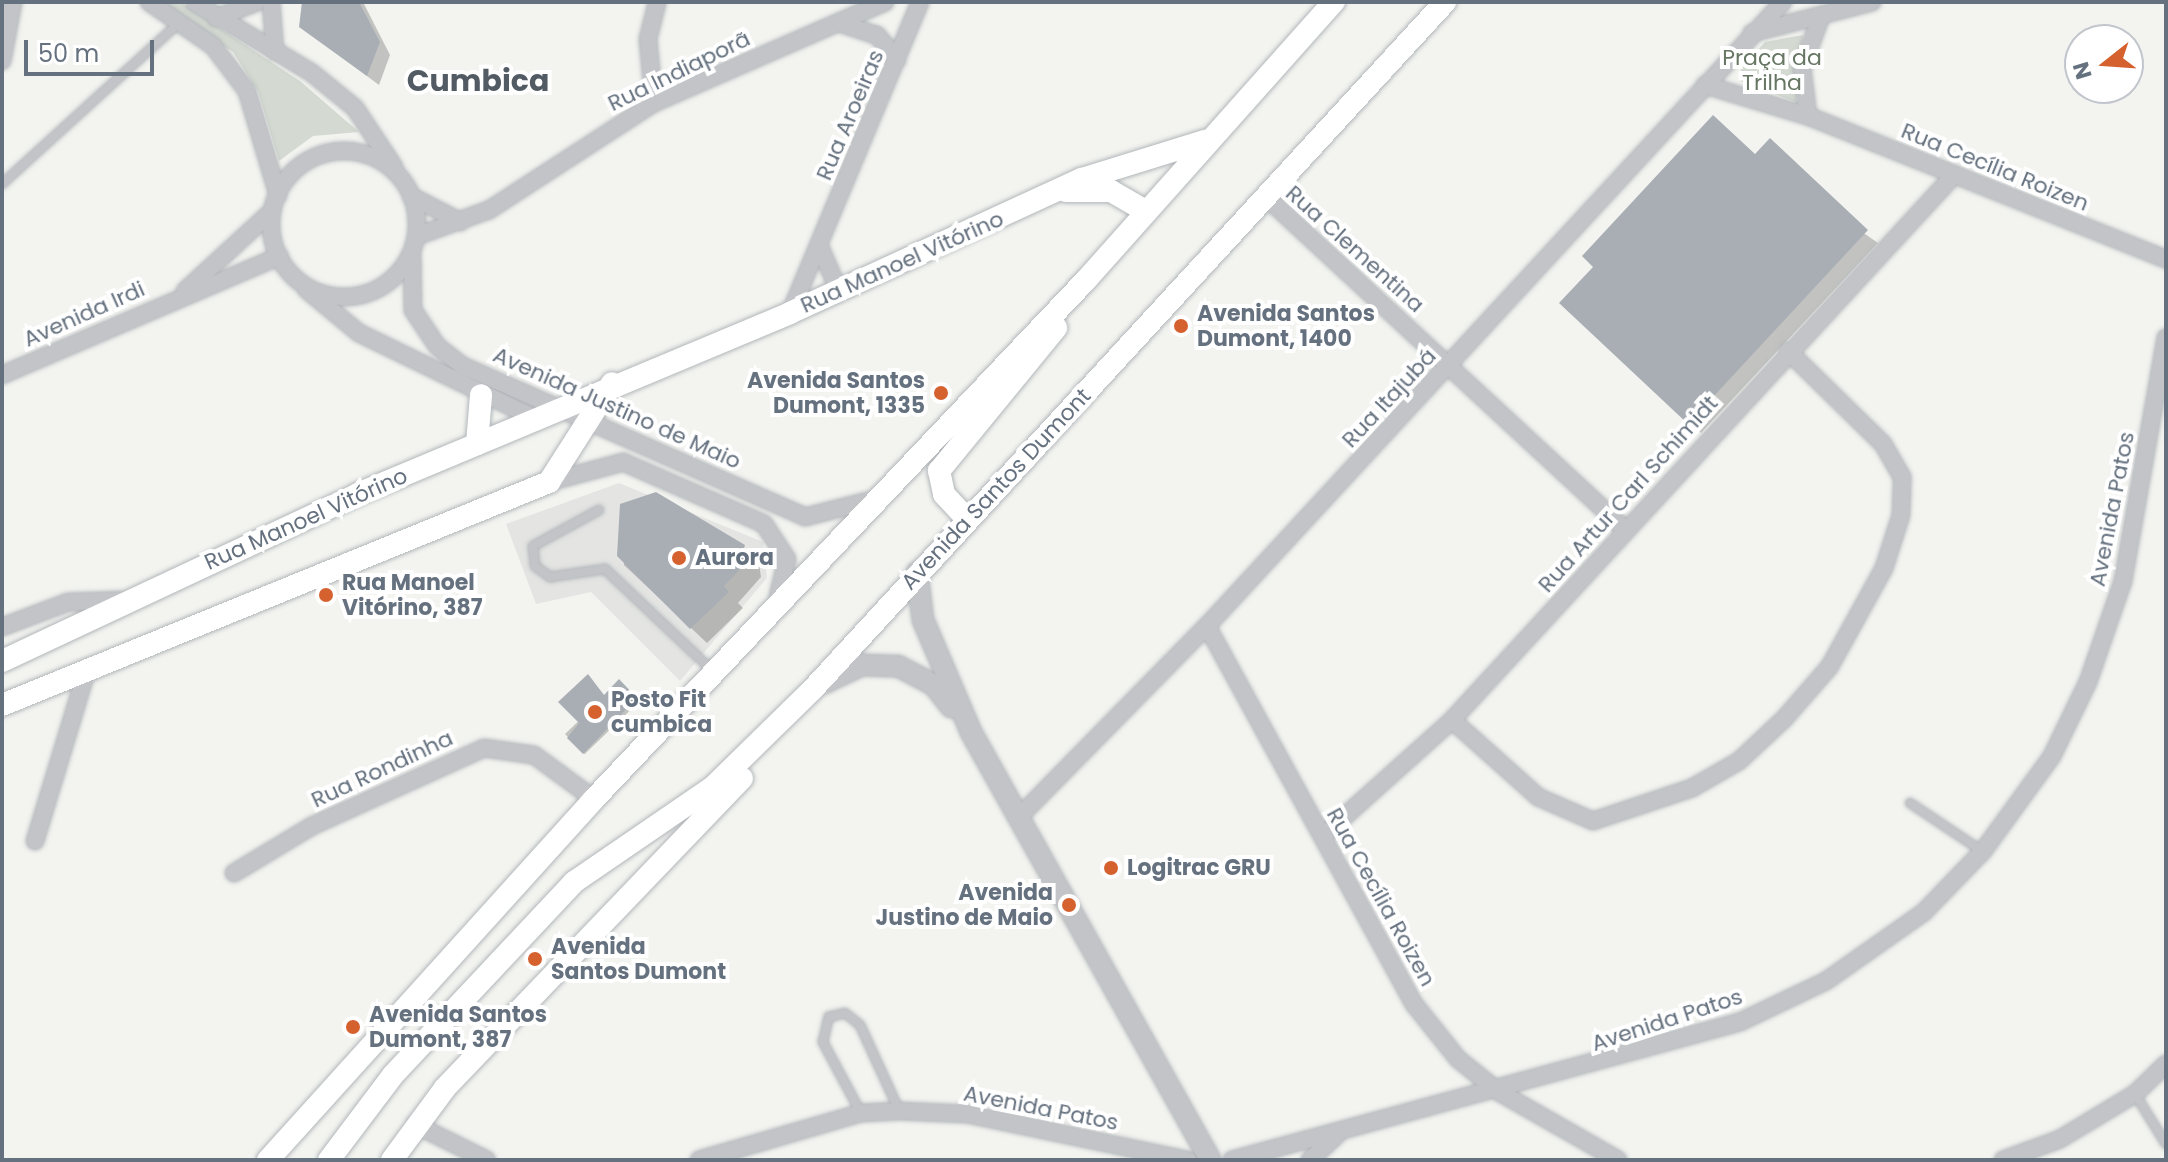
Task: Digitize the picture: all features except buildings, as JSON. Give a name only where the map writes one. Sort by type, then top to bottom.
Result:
[{"type":"main road","points":[[268,1160],[594,799],[1086,280],[1205,141],[1334,2]]},
{"type":"main road","name":"Avenida Santos Dumont","points":[[329,1160],[393,1075],[574,882],[682,810],[759,743],[812,690],[917,572],[1445,2]]},
{"type":"main road","name":"Rua Manoel Vitórino","points":[[2,661],[127,600],[612,383],[790,313],[1057,192],[1205,141]]},
{"type":"main road","name":"Rua Manoel Vitórino","points":[[1057,192],[1111,191],[1144,210]]},
{"type":"main road","points":[[968,520],[941,488],[939,471],[1037,353],[1086,280]]},
{"type":"main road","points":[[2,705],[88,667],[549,482],[612,383]]},
{"type":"main road","points":[[477,444],[481,395]]},
{"type":"main road","points":[[392,1160],[414,1124],[743,777],[759,743]]},
{"type":"street","points":[[2,61],[13,2]]},
{"type":"street","points":[[149,2],[213,46],[247,91],[275,203],[280,256],[300,282],[334,297],[357,296],[396,276],[414,244],[411,196],[355,108],[275,52],[194,2]]},
{"type":"street","points":[[216,18],[257,2]]},
{"type":"street","points":[[271,2],[275,52]]},
{"type":"street","points":[[654,103],[648,39],[657,2]]},
{"type":"street","name":"Rua Indiaporã","points":[[414,244],[461,222],[654,103],[885,2]]},
{"type":"street","name":"Rua Aroeiras","points":[[790,313],[920,2]]},
{"type":"street","name":"Rua Itajubá","points":[[1020,816],[1207,626],[1450,366],[1750,34],[1783,2]]},
{"type":"street","points":[[1750,34],[1820,19],[1872,2]]},
{"type":"street","points":[[1808,116],[1802,68],[1820,19]]},
{"type":"street","points":[[839,23],[877,35],[897,60]]},
{"type":"street","name":"Rua Cecília Roizen","points":[[1705,85],[1808,116],[2166,259]]},
{"type":"street","points":[[275,203],[295,169],[319,155],[366,154],[396,172]]},
{"type":"street","name":"Rua Artur Carl Schimidt","points":[[1324,835],[1452,720],[1788,351],[1955,174]]},
{"type":"street","points":[[411,196],[461,222]]},
{"type":"street","name":"Rua Clementina","points":[[1265,196],[1626,530]]},
{"type":"street","name":"Avenida Irdi","points":[[184,293],[275,203]]},
{"type":"street","name":"Avenida Justino de Maio","points":[[414,244],[413,310],[437,346],[497,383],[562,406],[590,422],[805,517],[878,498]]},
{"type":"street","points":[[819,245],[839,291]]},
{"type":"street","name":"Avenida Irdi","points":[[2,375],[184,293],[280,256]]},
{"type":"street","name":"Avenida Justino de Maio","points":[[300,282],[337,320],[481,395],[534,418]]},
{"type":"street","name":"Avenida Patos","points":[[1232,1160],[1499,1092],[1740,1022],[1826,981],[1924,912],[1983,851],[2052,756],[2088,682],[2123,581],[2166,338]]},
{"type":"street","points":[[1452,720],[1538,797],[1593,821],[1692,788],[1739,761],[1784,719],[1830,666],[1884,568],[1901,515],[1902,477],[1883,444],[1788,351]]},
{"type":"street","points":[[549,482],[623,462],[764,524],[787,559],[776,606]]},
{"type":"street","points":[[917,572],[923,620],[971,732],[1210,1160]]},
{"type":"street","points":[[2,627],[68,602],[127,600]]},
{"type":"street","name":"Rua Cecília Roizen","points":[[1207,626],[1414,1004],[1458,1059],[1499,1092],[1618,1160]]},
{"type":"street","points":[[812,690],[862,665],[898,666],[934,685],[971,732]]},
{"type":"street","points":[[35,841],[88,667]]},
{"type":"street","name":"Rua Rondinha","points":[[234,873],[312,826],[484,748],[534,755],[594,799]]},
{"type":"street","points":[[2003,1160],[2060,1139],[2135,1094],[2166,1064]]},
{"type":"street","name":"Avenida Patos","points":[[699,1160],[861,1113],[899,1111],[967,1114],[1188,1160]]},
{"type":"street","points":[[414,1124],[487,1160]]},
{"type":"street","name":"Avenida Patos","points":[[1310,1160],[1339,1132]]},
{"type":"lane","points":[[2,184],[180,22]]},
{"type":"lane","points":[[599,510],[533,546],[535,566],[550,577],[605,569],[714,672]]},
{"type":"lane","points":[[1910,803],[1983,851]]},
{"type":"lane","points":[[861,1113],[823,1042],[829,1017],[845,1013],[860,1025],[899,1111]]},
{"type":"lane","points":[[2135,1094],[2166,1144]]},
{"type":"shaded area","points":[[619,483],[763,542],[767,578],[680,681],[591,592],[536,604],[506,524]]},
{"type":"green space","points":[[158,2],[180,2],[300,81],[359,132],[313,136],[279,161],[258,91],[233,52]]},
{"type":"green space","name":"Praça da Trilha","points":[[1803,35],[1796,102],[1740,81],[1741,68],[1765,42]]},
{"type":"place","name":"Avenida Santos Dumont, 1400","points":[[1181,326]]},
{"type":"place","name":"Avenida Santos Dumont, 1335","points":[[941,393]]},
{"type":"place","name":"Aurora","points":[[679,558]]},
{"type":"place","name":"Rua Manoel Vitórino, 387","points":[[326,595]]},
{"type":"place","name":"Posto Fit cumbica","points":[[595,712]]},
{"type":"place","name":"Logitrac GRU","points":[[1111,868]]},
{"type":"place","name":"Avenida Justino de Maio","points":[[1069,905]]},
{"type":"place","name":"Avenida Santos Dumont","points":[[535,959]]},
{"type":"place","name":"Avenida Santos Dumont, 387","points":[[353,1027]]},
{"type":"district","name":"Cumbica","points":[[478,81]]}]
